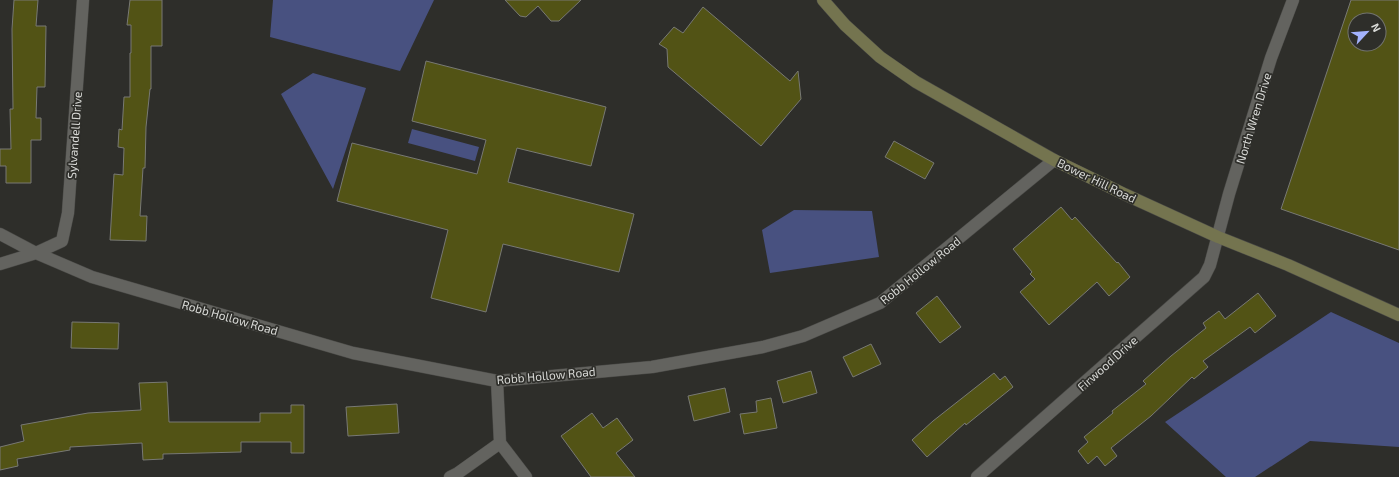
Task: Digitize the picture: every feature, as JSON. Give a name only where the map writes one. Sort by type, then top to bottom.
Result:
[{"type":"main road","name":"Bower Hill Road","points":[[823,0],[845,25],[880,57],[916,82],[1054,160],[1218,237],[1288,265],[1399,315]]},
{"type":"street","name":"Sylvandell Drive","points":[[36,253],[62,240],[68,213],[83,0]]},
{"type":"street","name":"North Wren Drive","points":[[1218,237],[1271,58],[1293,0]]},
{"type":"street","name":"Robb Hollow Road","points":[[0,234],[36,253],[92,277],[353,353],[497,381],[652,367],[763,347],[803,336],[880,303],[1054,160]]},
{"type":"street","name":"Firwood Drive","points":[[977,477],[1204,277],[1210,265],[1218,237]]},
{"type":"street","points":[[0,264],[36,253]]},
{"type":"street","points":[[497,381],[500,443],[526,477]]},
{"type":"street","points":[[450,477],[500,443]]},
{"type":"shaded area","points":[[273,0],[434,0],[400,71],[270,37]]},
{"type":"shaded area","points":[[313,73],[366,88],[333,189],[281,94]]},
{"type":"shaded area","points":[[412,129],[479,147],[475,161],[408,143]]},
{"type":"shaded area","points":[[794,210],[872,211],[879,257],[770,273],[762,230]]},
{"type":"shaded area","points":[[1331,312],[1399,343],[1399,447],[1310,441],[1255,477],[1226,477],[1165,422]]},
{"type":"building","points":[[14,0],[38,0],[36,26],[46,26],[45,87],[37,87],[36,118],[41,118],[41,140],[31,140],[31,183],[6,183],[6,166],[0,166],[0,149],[11,149],[10,109],[13,109],[12,29]]},
{"type":"building","points":[[130,0],[162,0],[162,46],[151,46],[151,89],[146,127],[145,168],[143,168],[140,216],[147,216],[146,241],[110,240],[114,174],[123,175],[124,148],[118,147],[119,129],[122,130],[124,97],[130,97],[131,25],[127,25]]},
{"type":"building","points":[[505,0],[581,0],[559,21],[551,21],[538,6],[526,17],[520,16]]},
{"type":"building","points":[[1351,0],[1399,0],[1399,250],[1281,209]]},
{"type":"building","points":[[703,7],[790,81],[798,71],[801,99],[761,146],[668,67],[667,49],[659,44],[674,27],[683,33]]},
{"type":"building","points":[[426,61],[606,107],[591,166],[517,148],[508,182],[634,214],[619,272],[503,244],[486,312],[431,298],[448,230],[337,201],[352,143],[477,174],[486,140],[412,121]]},
{"type":"building","points":[[894,141],[934,163],[925,179],[885,157]]},
{"type":"building","points":[[1061,207],[1072,220],[1075,217],[1117,263],[1118,262],[1130,277],[1109,296],[1097,282],[1049,325],[1020,292],[1035,279],[1030,274],[1032,272],[1013,249]]},
{"type":"building","points":[[1258,293],[1276,316],[1255,333],[1250,327],[1203,361],[1208,367],[1194,379],[1192,377],[1151,416],[1111,448],[1117,456],[1105,466],[1097,456],[1088,464],[1078,451],[1088,442],[1084,437],[1113,413],[1112,411],[1146,384],[1143,381],[1206,328],[1203,323],[1219,311],[1225,319]]},
{"type":"building","points":[[937,296],[961,327],[940,343],[916,313]]},
{"type":"building","points":[[72,322],[119,323],[118,349],[71,348]]},
{"type":"building","points":[[871,344],[881,364],[853,377],[843,357]]},
{"type":"building","points":[[811,371],[817,393],[783,403],[777,381]]},
{"type":"building","points":[[994,373],[1000,380],[1005,376],[1013,387],[966,425],[965,423],[927,457],[912,440],[933,421]]},
{"type":"building","points":[[167,382],[169,422],[260,422],[260,413],[291,413],[291,405],[304,405],[304,453],[291,453],[291,442],[241,442],[241,452],[163,454],[163,459],[143,460],[142,443],[70,447],[70,450],[17,459],[18,466],[0,470],[0,447],[24,441],[21,425],[88,413],[141,410],[139,383]]},
{"type":"building","points":[[725,388],[730,412],[694,421],[688,396]]},
{"type":"building","points":[[771,398],[777,428],[744,434],[740,414],[757,412],[756,401]]},
{"type":"building","points":[[397,404],[399,433],[348,436],[346,407]]},
{"type":"building","points":[[592,413],[603,428],[617,418],[633,440],[616,453],[635,477],[591,477],[561,436]]}]
